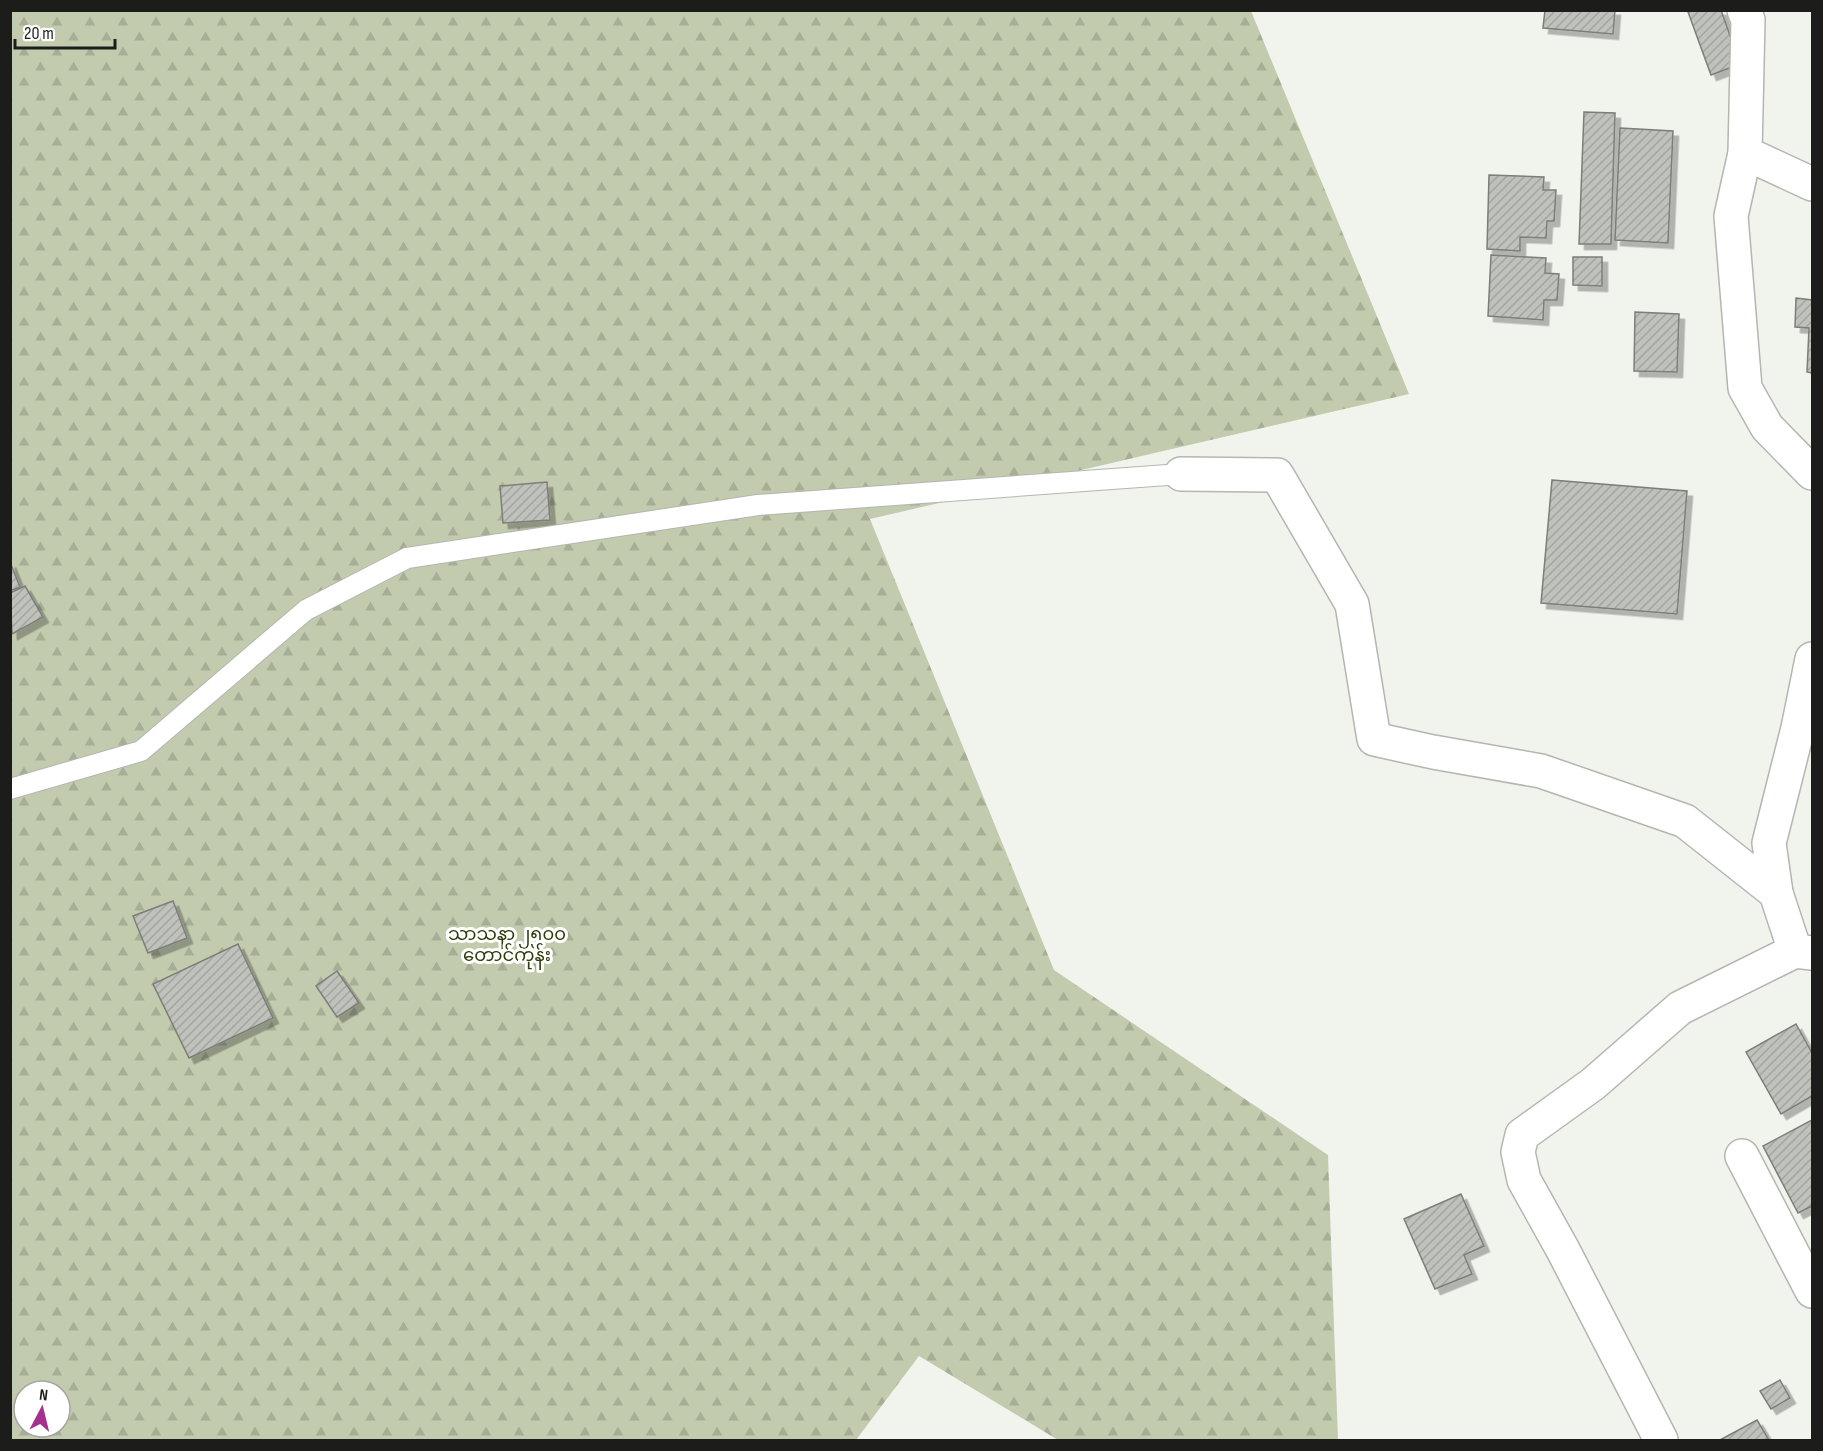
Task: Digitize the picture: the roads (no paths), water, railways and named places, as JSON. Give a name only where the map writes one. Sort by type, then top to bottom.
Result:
[{"type":"street","points":[[1744,10],[1748,20],[1745,153],[1731,216],[1745,388],[1767,427],[1812,472]]},
{"type":"street","points":[[1745,153],[1812,184]]},
{"type":"street","points":[[1181,474],[1276,475],[1352,604],[1374,739],[1542,771],[1685,821],[1776,893]]},
{"type":"street","points":[[1661,1440],[1563,1250],[1524,1180],[1518,1152],[1522,1136],[1593,1084],[1680,1008],[1804,952],[1776,893],[1769,843],[1798,728],[1812,659]]},
{"type":"street","points":[[1742,1156],[1812,1291]]},
{"type":"lane","points":[[10,789],[141,751],[306,610],[407,558],[758,505],[1181,474]]},
{"type":"park label","name":"သာသနာ ၂၅၀၀ တောင်ကုန်း","points":[[507,944]]}]
